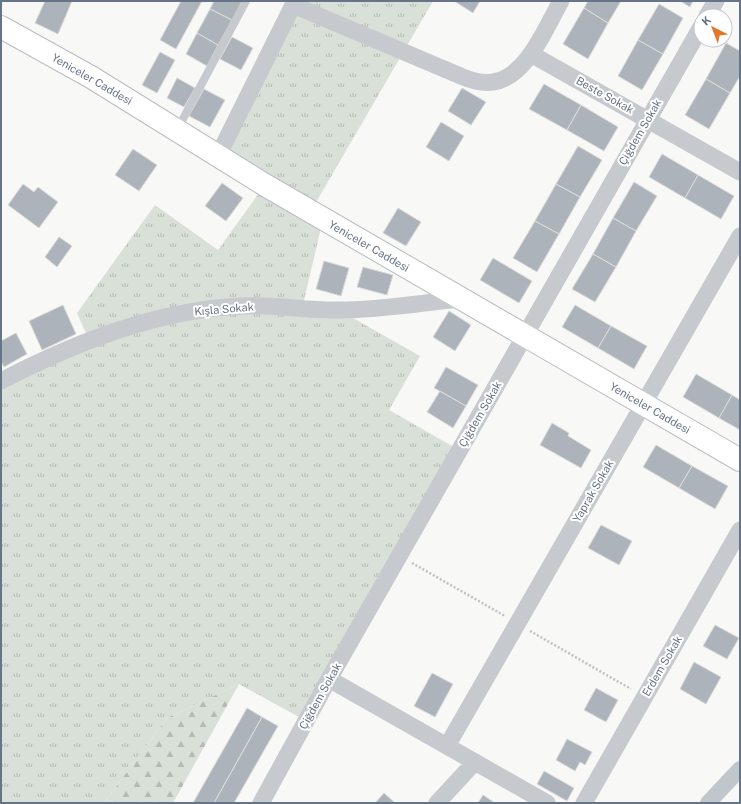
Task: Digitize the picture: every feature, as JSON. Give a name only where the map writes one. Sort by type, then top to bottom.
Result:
[{"type":"street","points":[[218,156],[288,3],[474,81],[485,83],[499,81],[521,67],[531,54],[561,1]]},
{"type":"street","name":"Yeniceler Caddesi","points":[[1,28],[91,77],[265,185],[740,460]]},
{"type":"street","name":"Çiğdem Sokak","points":[[261,803],[329,679],[693,41]]},
{"type":"street","name":"Beste Sokak","points":[[531,54],[740,172]]},
{"type":"street","name":"Yaprak Sokak","points":[[448,746],[740,236]]},
{"type":"street","name":"Kışla Sokak","points":[[1,381],[47,357],[85,342],[153,320],[184,313],[243,306],[346,310],[460,299]]},
{"type":"street","name":"Erdem Sokak","points":[[584,803],[740,530]]},
{"type":"street","points":[[329,679],[547,803]]},
{"type":"street","points":[[437,803],[475,762]]},
{"type":"lane","points":[[177,130],[246,1]]},
{"type":"green space","points":[[283,1],[433,1],[311,211],[323,219],[302,309],[339,310],[420,356],[389,410],[459,450],[306,721],[239,684],[167,718],[104,803],[1,803],[1,381],[89,340],[77,313],[155,205],[218,250],[264,186],[218,156],[292,5]]},
{"type":"green space","points":[[239,684],[173,803],[104,803],[167,718]]},
{"type":"building","points":[[45,1],[72,1],[58,34],[35,23]]},
{"type":"building","points":[[181,1],[202,1],[176,49],[160,40]]},
{"type":"building","points":[[214,1],[242,1],[232,20],[210,9]]},
{"type":"building","points":[[454,1],[480,1],[473,13]]},
{"type":"building","points":[[588,1],[621,1],[608,23],[584,8]]},
{"type":"building","points":[[680,1],[693,1],[690,7]]},
{"type":"building","points":[[659,4],[683,18],[663,54],[638,40]]},
{"type":"building","points":[[584,8],[608,23],[588,59],[563,44]]},
{"type":"building","points":[[210,9],[232,20],[218,45],[197,33]]},
{"type":"building","points":[[197,33],[218,45],[207,66],[186,54]]},
{"type":"building","points":[[232,37],[253,48],[241,70],[220,59]]},
{"type":"building","points":[[638,40],[663,54],[642,90],[618,76]]},
{"type":"building","points":[[733,47],[740,51],[740,76],[730,93],[706,79],[723,48]]},
{"type":"building","points":[[160,52],[175,60],[157,93],[142,85]]},
{"type":"building","points":[[177,78],[195,88],[184,107],[167,98]]},
{"type":"building","points":[[706,79],[730,93],[709,129],[685,115]]},
{"type":"building","points":[[544,84],[581,105],[567,130],[529,109]]},
{"type":"building","points":[[462,88],[486,102],[471,125],[448,111]]},
{"type":"building","points":[[204,89],[225,100],[210,127],[189,116]]},
{"type":"building","points":[[581,105],[618,127],[604,151],[567,130]]},
{"type":"building","points":[[441,122],[464,136],[449,161],[426,147]]},
{"type":"building","points":[[578,146],[602,160],[580,197],[556,184]]},
{"type":"building","points":[[133,149],[157,165],[139,191],[115,175]]},
{"type":"building","points":[[662,154],[698,175],[685,198],[649,177]]},
{"type":"building","points":[[698,175],[734,196],[721,219],[685,198]]},
{"type":"building","points":[[634,182],[657,196],[636,231],[613,218]]},
{"type":"building","points":[[222,183],[243,198],[226,221],[205,206]]},
{"type":"building","points":[[23,184],[34,192],[38,187],[58,202],[39,228],[8,205]]},
{"type":"building","points":[[556,184],[580,197],[559,234],[535,221]]},
{"type":"building","points":[[398,208],[421,222],[406,246],[383,233]]},
{"type":"building","points":[[613,218],[636,231],[616,267],[593,254]]},
{"type":"building","points":[[535,221],[559,234],[537,272],[513,258]]},
{"type":"building","points":[[59,237],[72,246],[57,267],[45,257]]},
{"type":"building","points":[[593,254],[616,267],[595,302],[572,289]]},
{"type":"building","points":[[493,258],[532,281],[519,303],[480,280]]},
{"type":"building","points":[[324,261],[349,268],[341,296],[316,289]]},
{"type":"building","points":[[363,267],[393,275],[387,295],[357,287]]},
{"type":"building","points":[[63,305],[76,334],[42,350],[29,321]]},
{"type":"building","points":[[575,305],[611,326],[598,348],[562,327]]},
{"type":"building","points":[[449,311],[471,325],[455,351],[433,337]]},
{"type":"building","points":[[611,326],[647,346],[634,369],[598,348]]},
{"type":"building","points":[[16,333],[27,354],[4,367],[1,361],[1,341]]},
{"type":"building","points":[[446,367],[478,385],[466,406],[434,388]]},
{"type":"building","points":[[696,374],[732,395],[719,418],[683,397]]},
{"type":"building","points":[[440,391],[466,406],[453,428],[427,412]]},
{"type":"building","points":[[732,395],[740,400],[740,430],[719,418]]},
{"type":"building","points":[[552,423],[569,433],[568,436],[591,450],[581,468],[540,445]]},
{"type":"building","points":[[656,445],[692,466],[679,488],[643,467]]},
{"type":"building","points":[[692,466],[728,486],[715,509],[679,488]]},
{"type":"building","points":[[601,525],[632,541],[619,565],[588,548]]},
{"type":"building","points":[[715,625],[739,638],[727,659],[703,646]]},
{"type":"building","points":[[694,662],[721,677],[706,704],[680,689]]},
{"type":"building","points":[[432,673],[453,684],[435,717],[414,706]]},
{"type":"building","points":[[596,688],[618,700],[606,722],[584,710]]},
{"type":"building","points":[[247,708],[262,717],[214,803],[193,803]]},
{"type":"building","points":[[262,717],[278,726],[234,803],[214,803]]},
{"type":"building","points":[[567,739],[592,752],[585,765],[580,762],[575,771],[556,760]]},
{"type":"building","points":[[544,771],[574,788],[567,801],[537,784]]},
{"type":"building","points":[[384,793],[395,803],[375,803]]},
{"type":"building","points":[[483,795],[495,803],[478,803]]},
{"type":"waterway","points":[[708,803],[740,769]]}]
